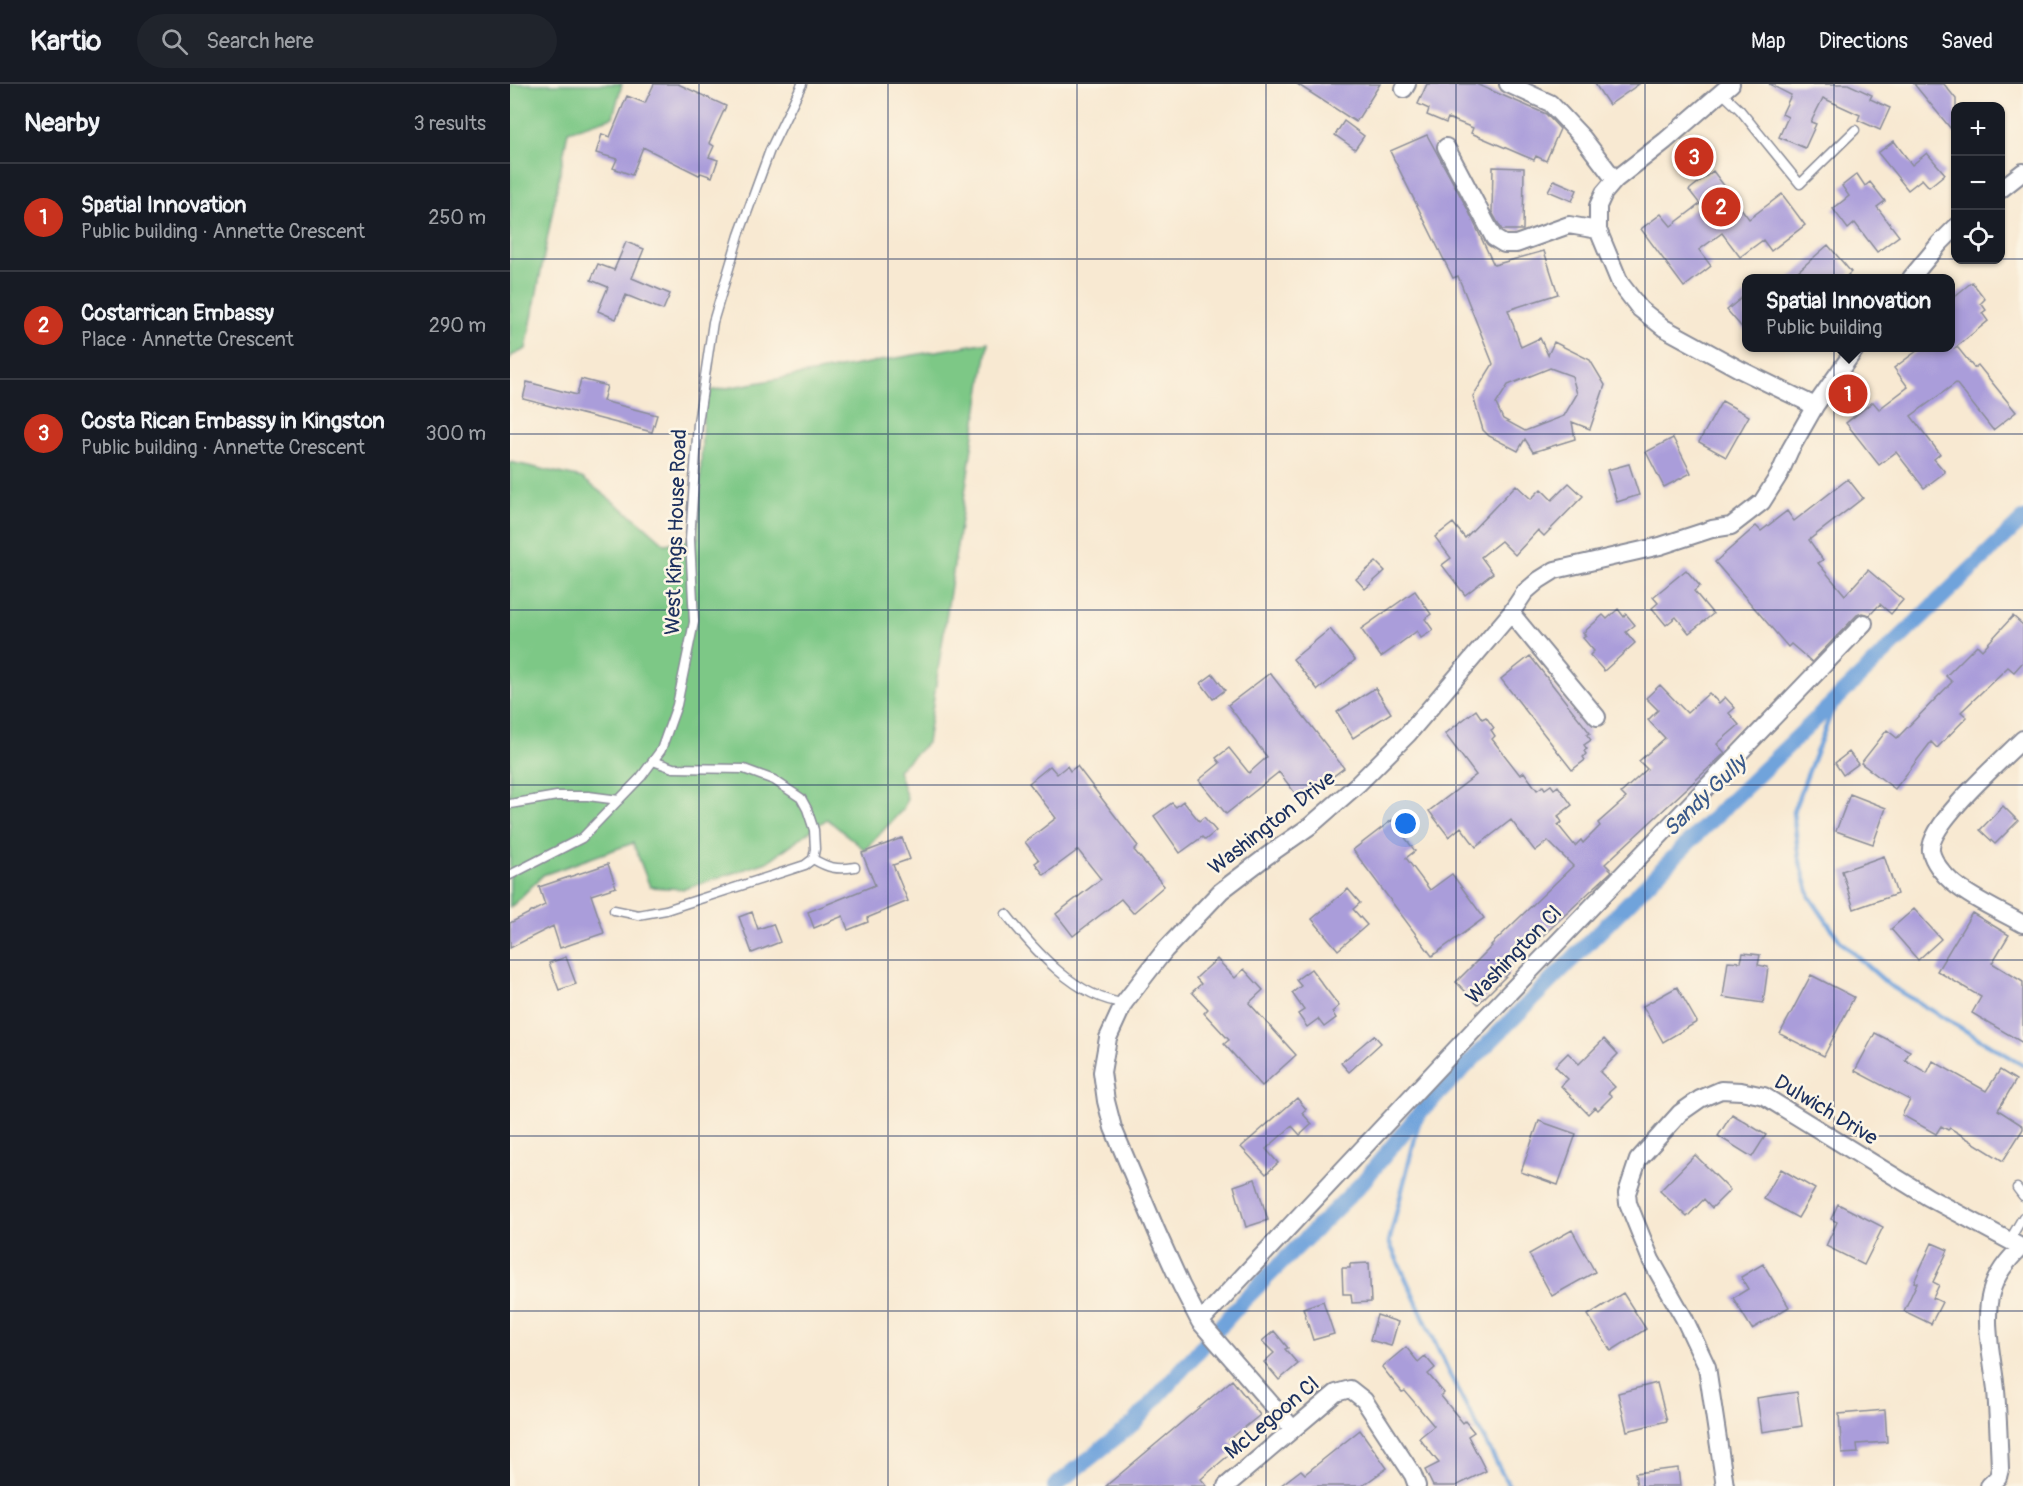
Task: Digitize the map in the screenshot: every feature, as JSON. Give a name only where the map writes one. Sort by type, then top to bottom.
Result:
[{"type":"street","points":[[1508,84],[1550,104],[1583,138],[1615,180]]},
{"type":"street","points":[[1727,89],[1615,180],[1604,193],[1598,206],[1598,230],[1620,283],[1640,309],[1664,328],[1741,370],[1815,406]]},
{"type":"street","points":[[1446,147],[1494,238],[1504,244],[1516,244],[1569,225],[1598,230]]},
{"type":"street","points":[[2005,187],[2023,172]]},
{"type":"street","points":[[1915,274],[1951,232]]},
{"type":"street","name":"Washington Drive","points":[[1293,1429],[1200,1322],[1152,1222],[1113,1128],[1106,1101],[1102,1072],[1116,1017],[1124,1003],[1165,951],[1221,891],[1310,826],[1358,784],[1408,734],[1511,614],[1525,592],[1539,580],[1556,570],[1660,546],[1712,529],[1731,526],[1762,502],[1779,475],[1790,450],[1815,406],[1854,352]]},
{"type":"street","points":[[1511,614],[1597,717]]},
{"type":"street","name":"Washington Cl","points":[[1200,1322],[1485,1018],[1864,623]]},
{"type":"street","points":[[2023,739],[1946,816],[1934,835],[1931,851],[1940,869],[1951,881],[2023,924]]},
{"type":"street","name":"Dulwich Drive","points":[[1725,1486],[1707,1367],[1684,1318],[1651,1260],[1628,1203],[1627,1193],[1638,1160],[1680,1113],[1700,1099],[1721,1090],[1764,1096],[1928,1197],[2018,1245]]},
{"type":"street","points":[[1989,1486],[1998,1477],[2000,1469],[1996,1393],[1988,1315],[1990,1295],[1998,1274],[2018,1245]]},
{"type":"street","name":"McLegoon Cl","points":[[1226,1486],[1335,1393],[1350,1389],[1364,1400],[1413,1475],[1417,1486]]},
{"type":"lane","name":"West Kings House Road","points":[[510,875],[582,838],[641,777],[661,750],[677,705],[694,621],[690,539],[698,423],[713,322],[739,235],[770,150],[802,84]]},
{"type":"lane","points":[[1727,89],[1740,110],[1800,184],[1855,130]]},
{"type":"lane","points":[[614,910],[638,915],[666,910],[805,865],[813,859],[816,849],[814,830],[801,798],[774,780],[744,769],[673,768],[652,761]]},
{"type":"lane","points":[[510,804],[557,796],[588,796],[619,800]]},
{"type":"lane","points":[[813,859],[828,868],[840,870],[855,867]]},
{"type":"lane","points":[[1006,914],[1023,935],[1059,970],[1083,989],[1108,1001],[1124,1003]]},
{"type":"lane","points":[[2017,1188],[2023,1196]]},
{"type":"lane","points":[[2018,1245],[2023,1217]]},
{"type":"green space","points":[[510,84],[622,84],[613,117],[568,131],[526,349],[511,356],[510,360]]},
{"type":"green space","points":[[988,342],[927,743],[898,770],[907,799],[903,809],[865,850],[827,819],[767,862],[684,889],[650,887],[633,843],[543,875],[510,908],[510,462],[582,478],[665,544],[698,538],[704,392]]},
{"type":"building","points":[[654,84],[678,84],[726,106],[709,143],[714,146],[709,157],[718,160],[712,177],[701,173],[699,175],[643,147],[632,175],[613,168],[617,159],[596,153],[602,134],[610,137],[627,96],[645,103]]},
{"type":"building","points":[[1297,84],[1380,84],[1356,122]]},
{"type":"building","points":[[1427,84],[1476,84],[1546,114],[1560,129],[1546,161],[1536,156],[1534,160],[1471,133],[1473,128],[1448,118],[1446,123],[1427,115],[1429,109],[1418,104]]},
{"type":"building","points":[[1595,84],[1639,84],[1609,105]]},
{"type":"building","points":[[1769,84],[1848,84],[1872,95],[1870,99],[1890,108],[1880,130],[1858,120],[1860,115],[1823,98],[1811,122],[1816,124],[1805,148],[1779,137],[1788,117],[1782,114],[1791,95]]},
{"type":"building","points":[[1914,84],[1944,84],[1956,99],[1956,102],[1951,102],[1951,129]]},
{"type":"building","points":[[1344,121],[1364,136],[1355,149],[1335,135]]},
{"type":"building","points":[[1427,135],[1468,210],[1494,265],[1544,251],[1558,294],[1508,310],[1521,347],[1540,338],[1548,355],[1554,342],[1590,360],[1605,385],[1590,429],[1572,422],[1575,439],[1533,452],[1525,439],[1518,451],[1489,436],[1483,430],[1473,396],[1493,364],[1458,276],[1453,278],[1390,151]],"holes":[[[1550,368],[1572,376],[1577,394],[1564,416],[1525,431],[1503,419],[1496,404],[1508,385]]]},
{"type":"building","points":[[1894,141],[1912,165],[1927,153],[1945,174],[1929,187],[1922,179],[1908,190],[1878,153]]},
{"type":"building","points":[[1493,167],[1524,168],[1523,230],[1502,230],[1492,212]]},
{"type":"building","points":[[1713,171],[1749,219],[1782,194],[1805,225],[1771,251],[1763,240],[1740,257],[1722,233],[1699,250],[1711,266],[1684,287],[1641,229],[1661,214],[1671,226],[1700,204],[1689,190]]},
{"type":"building","points":[[1857,174],[1865,186],[1870,182],[1885,201],[1877,207],[1899,236],[1877,252],[1855,223],[1848,229],[1833,209],[1849,196],[1842,186]]},
{"type":"building","points":[[1554,180],[1577,190],[1572,201],[1548,191]]},
{"type":"building","points":[[626,242],[644,249],[632,278],[670,294],[663,310],[626,295],[616,319],[598,311],[608,287],[591,280],[598,264],[614,270]]},
{"type":"building","points":[[1828,245],[1851,272],[1849,274],[1795,274]]},
{"type":"building","points":[[1972,282],[1985,299],[1981,303],[1986,310],[1982,313],[1988,321],[1955,348],[1955,296]]},
{"type":"building","points":[[1742,297],[1742,327],[1727,310]]},
{"type":"building","points":[[1955,348],[1958,348],[1974,368],[1978,365],[2016,412],[1993,430],[1956,383],[1911,416],[1940,454],[1934,459],[1945,472],[1924,488],[1896,452],[1879,465],[1846,423],[1873,402],[1879,409],[1908,387],[1894,368],[1916,352],[1955,352]]},
{"type":"building","points":[[581,379],[607,386],[603,401],[657,415],[652,432],[523,399],[527,382],[577,395]]},
{"type":"building","points":[[1722,401],[1749,416],[1726,457],[1699,442]]},
{"type":"building","points":[[1673,438],[1691,473],[1664,487],[1646,452]]},
{"type":"building","points":[[1629,464],[1639,495],[1617,502],[1607,470]]},
{"type":"building","points":[[1848,479],[1863,498],[1809,540],[1823,560],[1818,563],[1845,595],[1868,570],[1903,600],[1891,614],[1880,604],[1870,615],[1862,613],[1857,615],[1812,662],[1791,644],[1788,647],[1715,562],[1756,526],[1761,531],[1787,511],[1794,521]]},
{"type":"building","points":[[1569,483],[1583,496],[1544,536],[1538,530],[1515,555],[1501,541],[1481,557],[1493,573],[1465,595],[1442,565],[1451,558],[1435,537],[1453,523],[1465,538],[1516,485],[1531,499],[1541,489],[1552,500]]},
{"type":"building","points":[[1376,562],[1385,571],[1365,589],[1356,579]]},
{"type":"building","points":[[1686,570],[1700,586],[1694,591],[1713,614],[1689,633],[1676,617],[1666,625],[1652,608],[1658,603],[1653,597]]},
{"type":"building","points":[[1415,591],[1431,614],[1425,619],[1433,630],[1421,638],[1417,631],[1381,657],[1361,629]]},
{"type":"building","points":[[1618,609],[1624,617],[1626,614],[1635,625],[1626,632],[1635,643],[1604,671],[1590,655],[1594,651],[1583,638],[1586,636],[1583,633],[1603,615],[1607,619]]},
{"type":"building","points":[[2013,616],[2023,625],[2023,662],[2014,672],[2008,667],[1961,712],[1967,717],[1937,748],[1931,742],[1895,789],[1861,763],[1887,730],[1897,738],[1952,682],[1946,676],[1977,645],[1982,650]]},
{"type":"building","points":[[1330,629],[1355,660],[1318,690],[1293,659]]},
{"type":"building","points":[[1530,656],[1590,733],[1587,735],[1591,740],[1584,745],[1587,749],[1584,751],[1585,760],[1572,770],[1501,679]]},
{"type":"building","points":[[1270,673],[1344,768],[1301,801],[1279,772],[1226,814],[1199,780],[1220,763],[1216,758],[1229,748],[1249,773],[1267,757],[1228,705]]},
{"type":"building","points":[[1213,674],[1225,690],[1213,699],[1201,683]]},
{"type":"building","points":[[1660,685],[1687,713],[1709,693],[1719,703],[1725,697],[1735,708],[1729,713],[1739,725],[1717,744],[1725,753],[1605,864],[1612,871],[1506,970],[1509,973],[1478,1004],[1456,982],[1573,866],[1548,841],[1535,851],[1511,820],[1476,847],[1461,827],[1449,837],[1429,811],[1476,775],[1445,734],[1476,710],[1482,719],[1486,717],[1494,728],[1491,730],[1495,736],[1492,739],[1520,775],[1524,772],[1537,790],[1543,786],[1545,789],[1551,785],[1554,789],[1558,786],[1572,805],[1558,816],[1562,822],[1558,825],[1575,846],[1581,840],[1583,843],[1600,826],[1598,823],[1626,798],[1621,793],[1647,769],[1639,761],[1665,738],[1648,720],[1658,710],[1646,698]]},
{"type":"building","points":[[1375,688],[1391,713],[1353,738],[1337,712]]},
{"type":"building","points":[[1849,752],[1858,764],[1843,775],[1835,763]]},
{"type":"building","points":[[1050,766],[1057,774],[1067,766],[1070,771],[1077,766],[1138,846],[1134,850],[1164,886],[1133,913],[1121,899],[1073,936],[1056,914],[1101,879],[1078,850],[1044,875],[1035,863],[1039,860],[1025,842],[1056,818],[1029,783]]},
{"type":"building","points":[[1850,794],[1886,808],[1873,844],[1836,831]]},
{"type":"building","points":[[1183,801],[1199,821],[1204,817],[1216,831],[1205,840],[1202,837],[1180,853],[1154,816],[1172,803],[1176,807]]},
{"type":"building","points":[[2003,806],[2018,821],[1995,844],[1980,830]]},
{"type":"building","points":[[1392,820],[1415,851],[1406,858],[1430,890],[1452,874],[1484,918],[1432,956],[1353,850]]},
{"type":"building","points":[[902,838],[910,859],[893,865],[908,901],[867,918],[868,922],[848,930],[843,916],[814,928],[808,912],[875,885],[862,853]]},
{"type":"building","points":[[1884,856],[1897,894],[1854,909],[1842,871]]},
{"type":"building","points":[[608,864],[616,887],[591,895],[604,933],[560,948],[553,926],[510,948],[510,923],[545,905],[539,887]]},
{"type":"building","points":[[1348,889],[1360,903],[1353,909],[1367,925],[1338,950],[1312,919]]},
{"type":"building","points":[[1914,909],[1941,939],[1918,960],[1891,929]]},
{"type":"building","points":[[752,912],[758,929],[773,924],[780,942],[752,953],[739,917]]},
{"type":"building","points":[[1972,913],[2009,935],[1992,963],[2023,982],[2023,1043],[1972,1013],[1981,997],[1937,971]]},
{"type":"building","points":[[1743,953],[1760,955],[1758,965],[1768,967],[1763,1003],[1723,997],[1728,961],[1741,962]]},
{"type":"building","points":[[566,957],[576,984],[559,990],[549,963]]},
{"type":"building","points":[[1217,959],[1235,978],[1244,969],[1263,990],[1249,1003],[1296,1055],[1262,1086],[1224,1044],[1229,1040],[1204,1013],[1208,1009],[1192,992],[1201,984],[1196,978]]},
{"type":"building","points":[[1311,969],[1339,1006],[1332,1012],[1336,1018],[1324,1027],[1318,1019],[1307,1027],[1298,1014],[1304,1010],[1292,993],[1301,986],[1296,980]]},
{"type":"building","points":[[1811,975],[1854,997],[1824,1056],[1780,1034]]},
{"type":"building","points":[[1677,987],[1697,1022],[1663,1042],[1643,1006]]},
{"type":"building","points":[[1875,1033],[1910,1051],[1905,1060],[1927,1073],[1933,1061],[1986,1091],[2000,1070],[2016,1080],[1998,1110],[2023,1126],[2023,1129],[2003,1161],[1950,1128],[1948,1130],[1941,1126],[1936,1134],[1902,1115],[1910,1100],[1855,1071]]},
{"type":"building","points":[[1374,1035],[1381,1043],[1349,1072],[1341,1063]]},
{"type":"building","points":[[1604,1039],[1618,1054],[1600,1072],[1615,1087],[1608,1093],[1612,1096],[1598,1110],[1595,1107],[1588,1114],[1561,1086],[1568,1079],[1555,1066],[1568,1053],[1579,1064]]},
{"type":"building","points":[[1297,1098],[1306,1109],[1302,1113],[1312,1124],[1300,1135],[1292,1126],[1266,1149],[1278,1163],[1266,1174],[1241,1147]]},
{"type":"building","points":[[1732,1114],[1766,1135],[1752,1157],[1718,1136]]},
{"type":"building","points":[[1539,1121],[1576,1134],[1558,1185],[1521,1172]]},
{"type":"building","points":[[1695,1155],[1730,1190],[1712,1208],[1704,1199],[1687,1217],[1660,1191]]},
{"type":"building","points":[[1781,1169],[1815,1189],[1798,1218],[1764,1199]]},
{"type":"building","points":[[1255,1179],[1268,1220],[1246,1227],[1234,1186]]},
{"type":"building","points":[[1838,1204],[1883,1227],[1864,1265],[1826,1246],[1837,1222],[1831,1219]]},
{"type":"building","points":[[1572,1230],[1595,1272],[1552,1296],[1529,1254]]},
{"type":"building","points":[[1932,1243],[1948,1250],[1933,1282],[1939,1285],[1933,1298],[1942,1302],[1931,1324],[1904,1311]]},
{"type":"building","points":[[1369,1263],[1371,1302],[1352,1303],[1351,1294],[1343,1294],[1342,1268],[1350,1268],[1350,1264]]},
{"type":"building","points":[[1763,1264],[1789,1307],[1752,1329],[1733,1298],[1748,1289],[1741,1277]]},
{"type":"building","points":[[1623,1293],[1646,1329],[1611,1351],[1588,1315]]},
{"type":"building","points":[[1323,1301],[1334,1334],[1313,1340],[1303,1308]]},
{"type":"building","points":[[1377,1315],[1398,1322],[1391,1346],[1370,1340]]},
{"type":"building","points":[[1274,1331],[1298,1364],[1279,1380],[1264,1362],[1274,1353],[1262,1341]]},
{"type":"building","points":[[1406,1347],[1418,1362],[1425,1356],[1435,1368],[1428,1374],[1444,1393],[1441,1396],[1463,1423],[1465,1421],[1474,1432],[1468,1436],[1486,1471],[1456,1486],[1433,1486],[1425,1470],[1439,1463],[1419,1438],[1434,1426],[1382,1367]]},
{"type":"building","points":[[1232,1380],[1260,1415],[1229,1440],[1237,1448],[1201,1479],[1207,1486],[1106,1486]]},
{"type":"building","points":[[1657,1383],[1667,1421],[1627,1431],[1618,1393]]},
{"type":"building","points":[[1797,1392],[1802,1426],[1762,1432],[1757,1398]]},
{"type":"building","points":[[1885,1410],[1887,1442],[1857,1444],[1858,1453],[1842,1454],[1839,1414]]},
{"type":"building","points":[[1360,1430],[1387,1468],[1362,1486],[1280,1486],[1301,1470],[1305,1474]]},
{"type":"building","points":[[1678,1468],[1680,1486],[1637,1486],[1635,1473]]},
{"type":"waterway","name":"Sandy Gully","points":[[1055,1486],[1134,1423],[1242,1302],[1361,1184],[1422,1110],[1702,829],[2023,519]]},
{"type":"waterway","points":[[1837,698],[1793,812],[1799,858],[1810,897],[1840,941],[1889,985],[2023,1065]]},
{"type":"waterway","points":[[1422,1110],[1389,1242],[1450,1375],[1509,1486]]},
{"type":"place","name":"Costa Rican Embassy in Kingston","points":[[1694,157]]},
{"type":"place","name":"Costarrican Embassy","points":[[1721,207]]},
{"type":"place","name":"Spatial Innovation","points":[[1848,394]]}]
